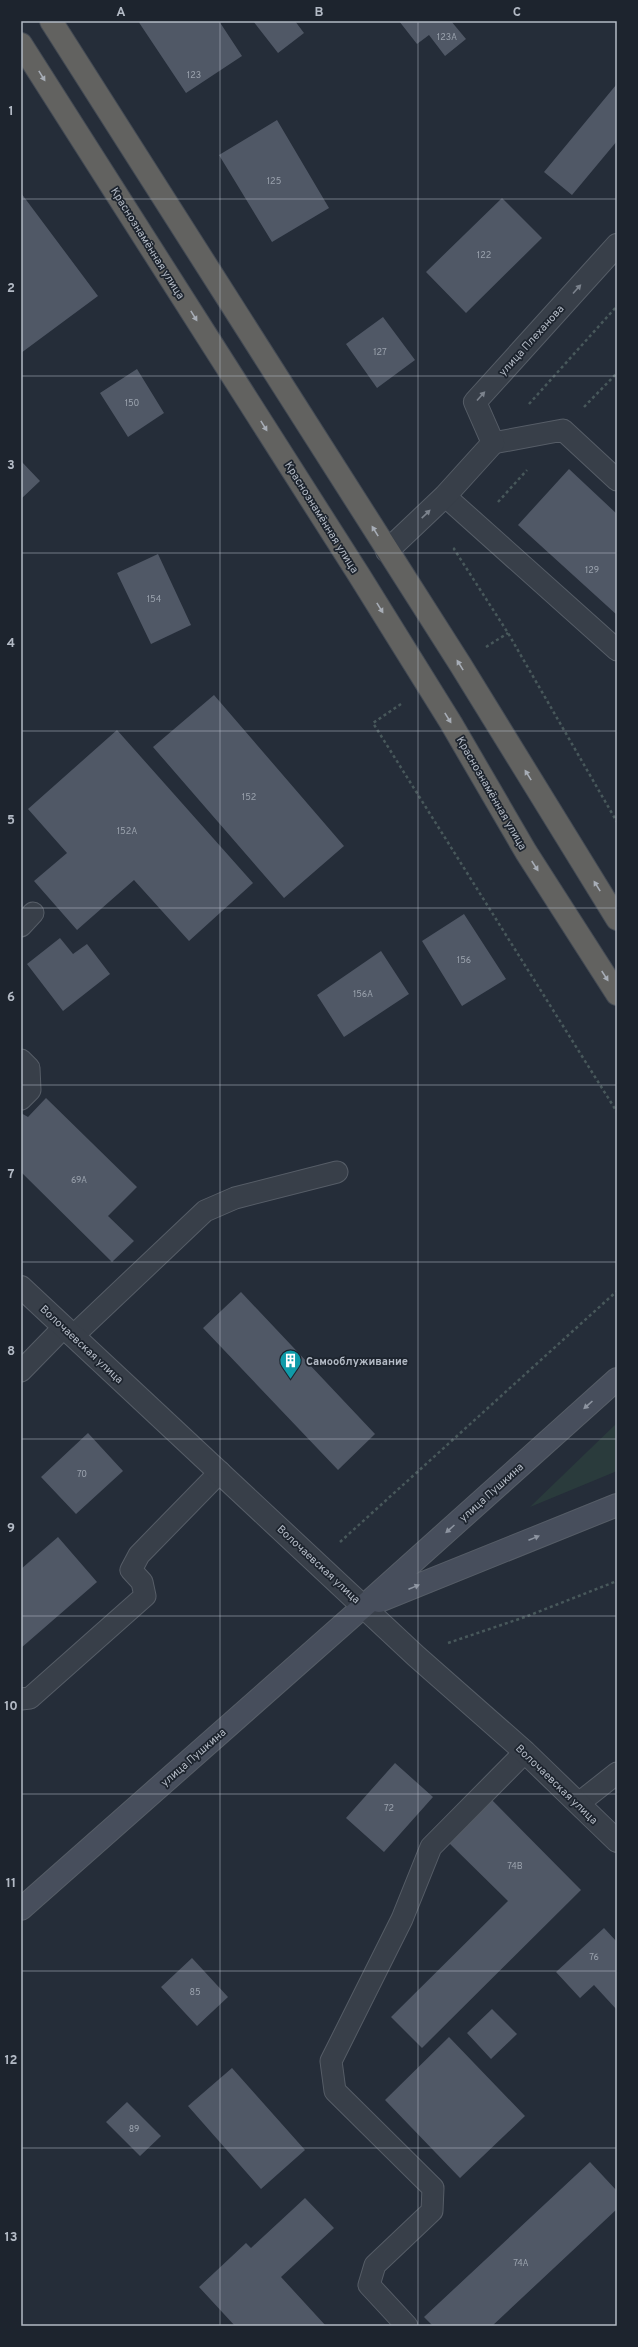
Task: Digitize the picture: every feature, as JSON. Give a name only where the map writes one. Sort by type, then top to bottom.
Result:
[{"type":"highway","points":[[51,21],[460,664],[617,919]]},
{"type":"highway","name":"Краснознамённая улица","points":[[21,45],[428,685],[526,852],[617,994]]},
{"type":"main road","name":"улица Пушкина","points":[[21,1909],[364,1606],[617,1378]]},
{"type":"main road","name":"улица Пушкина","points":[[364,1606],[617,1505]]},
{"type":"street","name":"улица Плеханова","points":[[493,443],[475,402],[617,245]]},
{"type":"street","points":[[388,551],[445,496],[493,443]]},
{"type":"street","name":"Волочаевская улица","points":[[21,1287],[416,1656],[525,1752],[617,1841]]},
{"type":"lane","points":[[493,443],[563,430],[617,480]]},
{"type":"lane","points":[[445,496],[617,650]]},
{"type":"lane","points":[[21,1060],[29,1068],[30,1090],[21,1099]]},
{"type":"lane","points":[[21,1371],[205,1211],[235,1198],[337,1172]]},
{"type":"lane","points":[[21,1699],[30,1698],[145,1596],[142,1582],[131,1570],[139,1555],[220,1472]]},
{"type":"lane","points":[[407,2326],[369,2285],[375,2265],[432,2210],[433,2188],[335,2091],[331,2060],[402,1919],[431,1847],[525,1752]]},
{"type":"lane","points":[[579,1803],[617,1773]]},
{"type":"path","points":[[493,443],[617,306]]},
{"type":"path","points":[[460,664],[508,633]]},
{"type":"path","points":[[428,685],[373,723],[617,1112]]},
{"type":"path","points":[[316,1563],[617,1291]]},
{"type":"path","points":[[416,1656],[617,1581]]},
{"type":"shaded area","points":[[617,1423],[617,1471],[530,1507]]},
{"type":"building","points":[[138,21],[219,21],[242,56],[186,93]]},
{"type":"building","points":[[253,21],[295,21],[304,33],[278,53]]},
{"type":"building","points":[[399,21],[451,21],[466,39],[445,56],[429,35],[417,44]]},
{"type":"building","points":[[616,85],[617,141],[572,195],[544,172]]},
{"type":"building","points":[[277,120],[329,208],[272,242],[219,155]]},
{"type":"building","points":[[21,193],[98,296],[21,353]]},
{"type":"building","points":[[502,198],[542,238],[466,313],[426,272]]},
{"type":"building","points":[[383,317],[415,360],[377,388],[346,344]]},
{"type":"building","points":[[137,369],[164,413],[128,437],[100,393]]},
{"type":"building","points":[[21,461],[40,481],[21,499]]},
{"type":"building","points":[[569,469],[617,514],[617,615],[518,525]]},
{"type":"building","points":[[158,554],[191,625],[151,644],[117,573]]},
{"type":"building","points":[[214,695],[344,846],[284,898],[153,747]]},
{"type":"building","points":[[117,730],[253,883],[189,941],[134,880],[77,930],[34,881],[67,853],[28,809]]},
{"type":"building","points":[[464,914],[506,979],[462,1006],[422,941]]},
{"type":"building","points":[[60,938],[73,954],[87,944],[110,974],[63,1011],[27,964]]},
{"type":"building","points":[[381,951],[409,994],[344,1037],[317,995]]},
{"type":"building","points":[[46,1098],[137,1187],[108,1216],[134,1241],[112,1262],[21,1172],[21,1113],[28,1117]]},
{"type":"building","name":"Самооблуживание","points":[[241,1292],[375,1434],[338,1470],[203,1328]]},
{"type":"building","points":[[88,1433],[123,1471],[76,1514],[41,1477]]},
{"type":"building","points":[[58,1537],[97,1582],[21,1648],[21,1569]]},
{"type":"building","points":[[395,1763],[433,1797],[384,1852],[346,1818]]},
{"type":"building","points":[[491,1799],[581,1890],[422,2048],[391,2017],[508,1901],[448,1842]]},
{"type":"building","points":[[604,1928],[617,1942],[617,2010],[594,1985],[580,1998],[556,1972]]},
{"type":"building","points":[[192,1958],[228,1997],[197,2026],[161,1987]]},
{"type":"building","points":[[492,2009],[517,2034],[491,2059],[467,2033]]},
{"type":"building","points":[[449,2037],[525,2116],[460,2178],[385,2100]]},
{"type":"building","points":[[232,2068],[305,2150],[261,2189],[188,2106]]},
{"type":"building","points":[[127,2102],[161,2136],[140,2156],[106,2122]]},
{"type":"building","points":[[590,2162],[617,2191],[617,2209],[492,2326],[433,2326],[424,2317]]},
{"type":"building","points":[[305,2198],[334,2228],[281,2277],[326,2326],[235,2326],[199,2287],[246,2243],[251,2248]]},
{"type":"place","name":"Самооблуживание","points":[[290,1380]]}]
